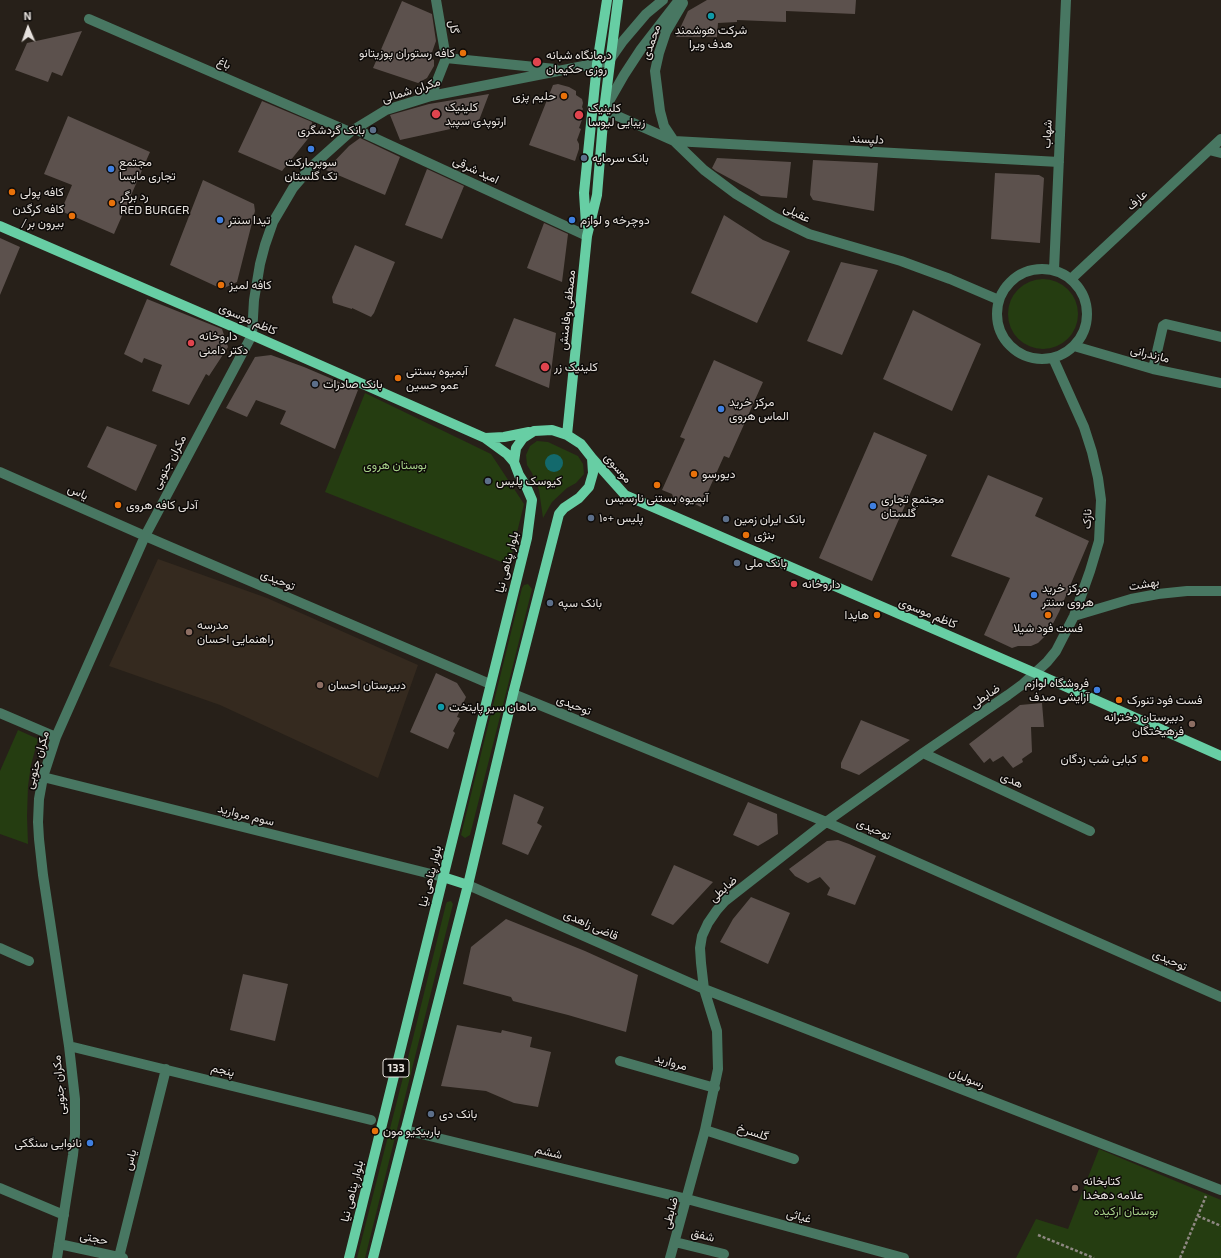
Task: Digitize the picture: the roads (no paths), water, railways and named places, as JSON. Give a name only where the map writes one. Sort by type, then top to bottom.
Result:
[{"type":"main road","name":"مصطفی وفامنش","points":[[587,236],[584,193],[597,64],[606,0]]},
{"type":"main road","name":"مصطفی وفامنش","points":[[567,435],[587,236],[596,195],[609,62],[618,0]]},
{"type":"main road","name":"کاظم موسوی","points":[[0,226],[485,438]]},
{"type":"main road","points":[[485,438],[504,437],[534,431],[552,430],[567,435]]},
{"type":"main road","points":[[514,462],[516,448],[523,438],[534,431]]},
{"type":"main road","name":"موسوی","points":[[567,435],[581,444],[625,495]]},
{"type":"main road","points":[[485,438],[514,462]]},
{"type":"main road","name":"133","points":[[373,1258],[468,885],[513,694],[559,514],[564,508],[579,498],[589,487],[593,473],[592,458]]},
{"type":"main road","name":"بلوار پناهی نیا","points":[[349,1258],[527,538],[532,500],[514,462]]},
{"type":"main road","name":"کاظم موسوی","points":[[625,495],[1035,673],[1221,756]]},
{"type":"main road","points":[[443,878],[468,885]]},
{"type":"street","name":"گل","points":[[436,0],[446,58]]},
{"type":"street","points":[[609,62],[623,41],[646,14],[663,0]]},
{"type":"street","name":"محمدی","points":[[604,110],[624,74],[641,49],[679,0]]},
{"type":"street","name":"محمدی","points":[[674,141],[664,126],[660,111],[656,71],[659,53],[666,32],[684,0]]},
{"type":"street","name":"شهاب","points":[[1054,270],[1066,0]]},
{"type":"street","points":[[616,11],[618,30],[623,41]]},
{"type":"street","name":"باغ","points":[[88,18],[352,130]]},
{"type":"street","points":[[431,96],[446,58],[566,71]]},
{"type":"street","name":"مکران شمالی","points":[[252,335],[254,300],[260,264],[273,222],[293,188],[312,167],[352,130],[386,110],[431,96],[609,62]]},
{"type":"street","name":"عقیلی","points":[[604,110],[674,141],[704,170],[736,194],[809,234],[900,261],[950,279],[999,300]]},
{"type":"street","name":"امید شرقی","points":[[352,130],[587,236]]},
{"type":"street","name":"عارف","points":[[1071,279],[1221,139]]},
{"type":"street","name":"دلپسند","points":[[674,141],[1059,162]]},
{"type":"street","points":[[1209,150],[1221,153]]},
{"type":"street","points":[[1040,268],[1054,270],[1071,279],[1081,290],[1087,304],[1087,320],[1083,334],[1074,346],[1067,352],[1053,358],[1044,359],[1030,357],[1016,351],[1006,341],[999,329],[997,314],[999,300],[1005,288],[1015,278],[1027,271],[1040,268]]},
{"type":"street","points":[[1154,368],[1162,329],[1166,324],[1221,337]]},
{"type":"street","name":"مکران جنوبی","points":[[57,1258],[75,1134],[75,1099],[69,1046],[43,875],[39,839],[39,799],[43,778],[56,737],[145,536],[252,335]]},
{"type":"street","name":"مازندرانی","points":[[1074,346],[1154,368],[1221,383]]},
{"type":"street","name":"نازک","points":[[1035,673],[1056,651],[1074,616],[1099,542],[1101,500],[1097,472],[1086,433],[1053,358]]},
{"type":"street","name":"یاس","points":[[0,472],[145,536]]},
{"type":"street","name":"توحیدی","points":[[145,536],[490,684]]},
{"type":"street","name":"بهشت","points":[[1074,616],[1131,599],[1158,594],[1187,591],[1221,591]]},
{"type":"street","name":"ضابطی","points":[[670,1258],[705,1130],[718,1069],[717,1031],[704,989],[700,948],[702,936],[708,923],[725,901],[826,822],[1008,695],[1035,673]]},
{"type":"street","name":"توحیدی","points":[[513,694],[826,822],[1221,997]]},
{"type":"street","points":[[0,713],[56,737]]},
{"type":"street","name":"هدی","points":[[923,753],[1090,831]]},
{"type":"street","name":"سوم مروارید","points":[[43,778],[443,878]]},
{"type":"street","name":"قاضی زاهدی","points":[[468,885],[704,989]]},
{"type":"street","points":[[0,948],[29,961]]},
{"type":"street","name":"رسولیان","points":[[704,989],[1221,1190]]},
{"type":"street","name":"پنجم","points":[[69,1046],[371,1120]]},
{"type":"street","name":"مروارید","points":[[620,1061],[715,1088]]},
{"type":"street","name":"یاس","points":[[121,1258],[166,1069]]},
{"type":"street","name":"ششم","points":[[405,1130],[687,1199]]},
{"type":"street","name":"گلسرخ","points":[[705,1130],[794,1159]]},
{"type":"street","points":[[0,1188],[64,1215]]},
{"type":"street","name":"غیاثی","points":[[687,1199],[904,1258]]},
{"type":"street","name":"شفق","points":[[675,1242],[724,1254]]},
{"type":"street","name":"حجتی","points":[[59,1244],[121,1258]]},
{"type":"water","points":[[550,454],[558,454],[563,459],[561,470],[558,472],[550,472],[545,467],[545,459]]},
{"type":"place","name":"شرکت هوشمند هدف ویرا","points":[[711,16]]},
{"type":"place","name":"کافه رستوران پوزیتانو","points":[[463,53]]},
{"type":"place","name":"درمانگاه شبانه روزی حکیمان","points":[[537,62]]},
{"type":"place","name":"حلیم پزی","points":[[564,96]]},
{"type":"place","name":"کلینیک ارتوپدی سپید","points":[[436,114]]},
{"type":"place","name":"کلینیک زیبایی لیوسا","points":[[579,115]]},
{"type":"place","name":"بانک گردشگری","points":[[373,130]]},
{"type":"place","name":"سوپرمارکت تک گلستان","points":[[311,149]]},
{"type":"place","name":"بانک سرمایه","points":[[584,158]]},
{"type":"place","name":"مجتمع تجاری مايسا","points":[[111,169]]},
{"type":"place","name":"کافه پولی","points":[[12,192]]},
{"type":"place","name":"رد برگر RED BURGER","points":[[112,203]]},
{"type":"place","name":"کافه کرگدن /بیرون بر","points":[[72,216]]},
{"type":"place","name":"تیدا سنتر","points":[[220,220]]},
{"type":"place","name":"دوچرخه و لوازم","points":[[572,220]]},
{"type":"place","name":"کافه لمیز","points":[[221,285]]},
{"type":"place","name":"داروخانه دکتر دامنی","points":[[191,343]]},
{"type":"place","name":"کلینیک زر","points":[[545,367]]},
{"type":"place","name":"آبمیوه بستنی عمو حسین","points":[[398,378]]},
{"type":"place","name":"بانک صادرات","points":[[315,384]]},
{"type":"place","name":"مرکز خرید الماس هروی","points":[[721,409]]},
{"type":"place","name":"دیورسو","points":[[694,474]]},
{"type":"place","name":"کیوسک پلیس","points":[[488,481]]},
{"type":"place","name":"آبمیوه بستنی نارسیس","points":[[657,485]]},
{"type":"place","name":"آدلی کافه هروی","points":[[118,505]]},
{"type":"place","name":"مجتمع تجاری گلستان","points":[[873,506]]},
{"type":"place","name":"پلیس +۱۰","points":[[591,518]]},
{"type":"place","name":"بانک ایران زمین","points":[[726,519]]},
{"type":"place","name":"بنژی","points":[[746,535]]},
{"type":"place","name":"بانک ملی","points":[[737,563]]},
{"type":"place","name":"داروخانه","points":[[794,584]]},
{"type":"place","name":"مرکز خرید هروی سنتر","points":[[1034,595]]},
{"type":"place","name":"بانک سپه","points":[[550,603]]},
{"type":"place","name":"هایدا","points":[[877,615]]},
{"type":"place","name":"فست فود شیلا","points":[[1048,615]]},
{"type":"place","name":"مدرسه راهنمایی احسان","points":[[189,632]]},
{"type":"place","name":"دبیرستان احسان","points":[[320,685]]},
{"type":"place","name":"فروشگاه لوازم آرایشی صدف","points":[[1097,690]]},
{"type":"place","name":"فست فود تنورک","points":[[1119,700]]},
{"type":"place","name":"ماهان سیر پایتخت","points":[[441,707]]},
{"type":"place","name":"دبیرستان دخترانه فرهیختگان","points":[[1192,724]]},
{"type":"place","name":"کبابی شب زدگان","points":[[1145,759]]},
{"type":"place","name":"بانک دی","points":[[431,1114]]},
{"type":"place","name":"باربیکیو مون","points":[[375,1131]]},
{"type":"place","name":"نانوایی سنگکی","points":[[90,1143]]},
{"type":"place","name":"کتابخانه علامه دهخدا","points":[[1075,1188]]},
{"type":"park label","name":"بوستان هروی","points":[[395,465]]},
{"type":"park label","name":"بوستان ارکیده","points":[[1126,1211]]}]
